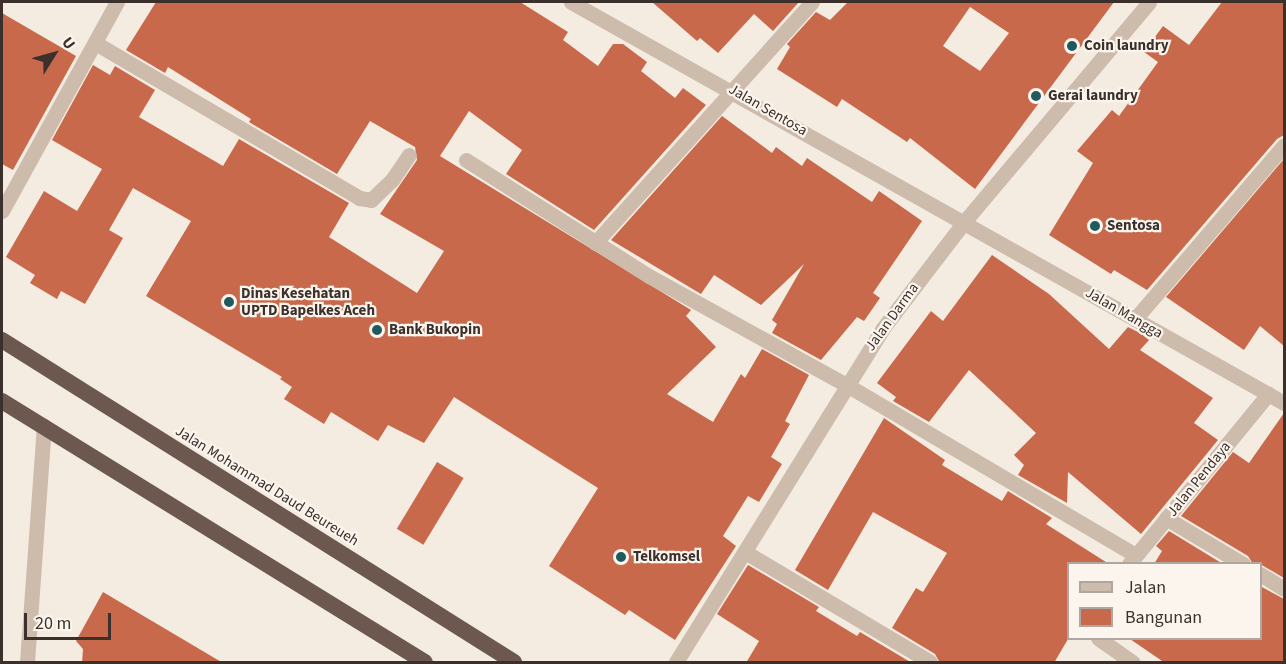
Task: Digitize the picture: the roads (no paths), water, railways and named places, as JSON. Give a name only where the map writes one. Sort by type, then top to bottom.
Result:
[{"type":"highway","name":"Jalan Mohammad Daud Beureueh","points":[[2,340],[514,663]]},
{"type":"highway","points":[[2,401],[425,663]]},
{"type":"street","points":[[2,211],[97,44],[117,2]]},
{"type":"street","points":[[595,243],[735,91],[812,2]]},
{"type":"street","name":"Jalan Darma","points":[[676,663],[745,552],[844,384],[964,222],[1149,2]]},
{"type":"street","name":"Jalan Sentosa","points":[[578,3],[964,222]]},
{"type":"street","points":[[97,44],[359,198],[371,200],[392,180],[409,155]]},
{"type":"street","points":[[1135,319],[1284,145]]},
{"type":"street","points":[[466,160],[595,243],[844,384],[1132,559]]},
{"type":"street","name":"Jalan Mangga","points":[[964,222],[1284,403]]},
{"type":"street","name":"Jalan Pendaya","points":[[1132,559],[1268,394]]},
{"type":"street","points":[[27,663],[44,426]]},
{"type":"street","points":[[1166,518],[1240,562]]},
{"type":"street","points":[[745,552],[930,663]]},
{"type":"street","points":[[1262,575],[1284,588]]},
{"type":"street","points":[[1099,640],[1132,663]]},
{"type":"place","name":"Coin laundry","points":[[1072,46]]},
{"type":"place","name":"Gerai laundry","points":[[1036,96]]},
{"type":"place","name":"Sentosa","points":[[1095,226]]},
{"type":"place","name":"Dinas Kesehatan UPTD Bapelkes Aceh","points":[[229,302]]},
{"type":"place","name":"Bank Bukopin","points":[[377,330]]},
{"type":"place","name":"Telkomsel","points":[[621,557]]}]
